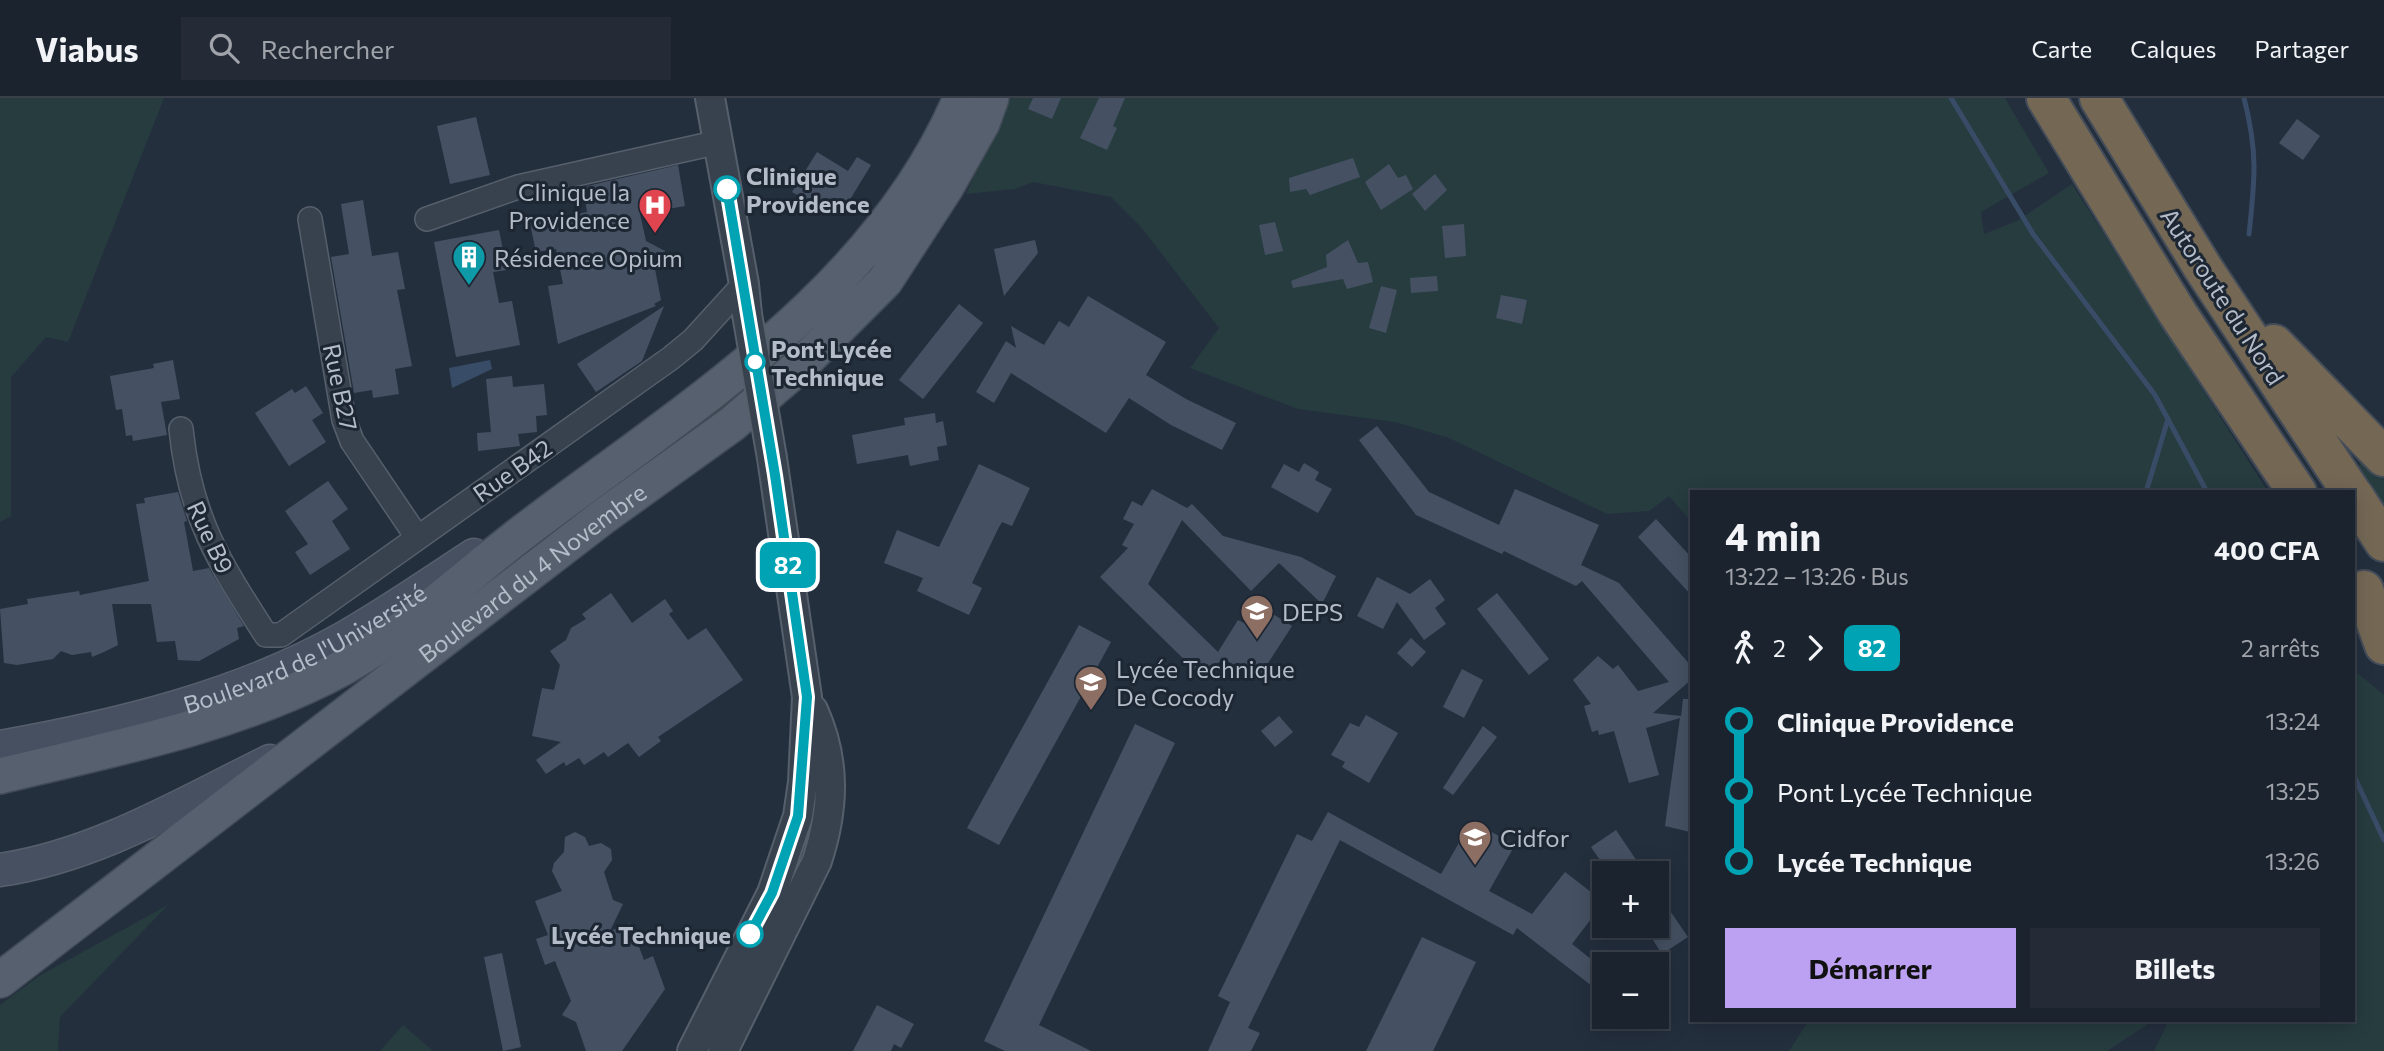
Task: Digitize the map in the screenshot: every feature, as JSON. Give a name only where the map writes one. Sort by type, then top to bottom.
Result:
[{"type":"highway","name":"Autoroute du Nord","points":[[2046,98],[2178,314],[2296,490]]},
{"type":"highway","name":"Autoroute du Nord","points":[[2099,98],[2203,268],[2350,490]]},
{"type":"highway","points":[[2203,268],[2384,457]]},
{"type":"highway","points":[[2355,498],[2384,542]]},
{"type":"highway","points":[[2367,594],[2384,645]]},
{"type":"main road","name":"Boulevard du 4 Novembre","points":[[0,776],[196,729],[241,714],[328,676],[402,627],[783,333],[844,272],[893,215],[923,172],[961,98]]},
{"type":"main road","name":"Boulevard du 4 Novembre","points":[[0,980],[325,734],[604,516],[732,424],[803,363],[885,281],[946,187],[982,123],[991,98]]},
{"type":"main road","name":"Boulevard de l'Université","points":[[0,747],[123,722],[230,688],[279,668],[344,638],[582,487]]},
{"type":"main road","points":[[402,627],[425,657]]},
{"type":"main road","points":[[0,870],[61,855],[127,832],[325,734]]},
{"type":"street","points":[[692,1051],[772,893],[786,856],[798,816],[803,782],[807,697],[744,284],[710,98]]},
{"type":"street","points":[[427,219],[518,187],[719,142]]},
{"type":"street","name":"Rue B27","points":[[310,219],[344,420],[352,441],[417,537]]},
{"type":"street","name":"Rue B42","points":[[266,635],[281,635],[671,358],[693,340],[744,284]]},
{"type":"street","name":"Rue B9","points":[[181,429],[189,489],[196,513],[213,548],[266,635]]},
{"type":"street","points":[[723,1051],[817,861],[827,829],[832,790],[828,756],[823,731],[807,697]]},
{"type":"green space","points":[[0,98],[164,98],[68,342],[46,337],[11,377],[11,516],[0,522]]},
{"type":"green space","points":[[1007,98],[2005,98],[2049,173],[1981,212],[1984,234],[2017,221],[2072,184],[2267,490],[1690,490],[1690,521],[1669,496],[1649,511],[1607,514],[1449,438],[1395,422],[1298,409],[1190,368],[1219,328],[1141,227],[1111,197],[1033,182],[1015,189],[966,194]]},
{"type":"green space","points":[[2368,462],[2384,478],[2384,510],[2358,472],[2360,463]]},
{"type":"green space","points":[[2355,671],[2384,695],[2384,1051],[2154,1051],[2168,1022],[2355,1022]]},
{"type":"green space","points":[[168,905],[60,1017],[58,1051],[0,1051],[0,1005],[39,976]]},
{"type":"green space","points":[[1808,1022],[2151,1022],[2107,1051],[1789,1051]]},
{"type":"green space","points":[[403,1025],[433,1051],[380,1051]]},
{"type":"water","points":[[490,360],[492,369],[452,388],[449,368]]},
{"type":"building","points":[[1033,98],[1061,98],[1052,119],[1028,109]]},
{"type":"building","points":[[1099,98],[1125,98],[1113,126],[1117,128],[1107,150],[1080,138]]},
{"type":"building","points":[[476,117],[490,175],[450,184],[437,126]]},
{"type":"building","points":[[2297,119],[2320,136],[2303,160],[2279,143]]},
{"type":"building","points":[[817,152],[848,171],[857,157],[871,165],[843,211],[829,202],[824,211],[792,192]]},
{"type":"building","points":[[1353,158],[1360,177],[1310,195],[1306,189],[1290,192],[1289,178]]},
{"type":"building","points":[[1389,164],[1398,178],[1406,175],[1413,189],[1381,210],[1365,182]]},
{"type":"building","points":[[678,165],[685,206],[640,214],[646,241],[665,251],[661,269],[655,269],[661,300],[654,304],[656,306],[558,344],[548,286],[563,284],[556,249],[536,252],[530,223],[587,212],[583,187]]},
{"type":"building","points":[[1435,174],[1447,190],[1425,211],[1412,194]]},
{"type":"building","points":[[363,200],[372,256],[398,252],[405,289],[397,290],[412,366],[395,369],[399,394],[373,398],[372,390],[354,393],[331,257],[349,254],[341,204]]},
{"type":"building","points":[[1275,222],[1283,251],[1265,255],[1259,225]]},
{"type":"building","points":[[1464,224],[1466,256],[1445,258],[1442,226]]},
{"type":"building","name":"Résidence Opium","points":[[499,230],[507,270],[493,272],[499,303],[512,301],[520,345],[456,357],[434,242]]},
{"type":"building","points":[[1035,240],[1038,253],[1004,296],[994,249]]},
{"type":"building","points":[[1348,240],[1358,263],[1368,262],[1373,282],[1347,289],[1343,279],[1293,288],[1291,281],[1327,267],[1326,255]]},
{"type":"building","points":[[1437,276],[1438,291],[1411,293],[1410,278]]},
{"type":"building","points":[[1381,286],[1397,290],[1386,333],[1369,328]]},
{"type":"building","points":[[1501,295],[1527,300],[1522,324],[1496,318]]},
{"type":"building","points":[[1088,296],[1166,342],[1146,375],[1186,399],[1236,423],[1222,450],[1171,425],[1129,398],[1106,433],[1011,373],[994,403],[976,392],[1006,341],[1016,348],[1011,326],[1044,345],[1059,321],[1069,327]]},
{"type":"building","points":[[959,304],[983,323],[923,399],[899,380]]},
{"type":"building","points":[[664,306],[642,361],[596,392],[577,364]]},
{"type":"building","points":[[173,360],[180,399],[161,402],[167,435],[133,441],[132,435],[126,436],[122,409],[116,410],[110,376],[154,368],[153,364]]},
{"type":"building","points":[[512,376],[513,387],[544,384],[547,415],[536,416],[537,432],[518,434],[520,446],[478,451],[477,433],[491,432],[486,379]]},
{"type":"building","points":[[306,386],[323,413],[312,420],[326,442],[289,466],[255,413],[292,389],[295,393]]},
{"type":"building","points":[[935,413],[936,423],[943,421],[947,445],[937,447],[939,460],[910,466],[908,455],[857,464],[852,435],[905,425],[904,418]]},
{"type":"building","points":[[1377,426],[1429,492],[1499,525],[1515,489],[1599,525],[1581,565],[1619,583],[1690,665],[1690,681],[1653,713],[1681,716],[1683,699],[1690,699],[1690,832],[1665,826],[1680,718],[1646,728],[1659,775],[1629,783],[1614,731],[1599,735],[1598,730],[1592,732],[1584,706],[1591,704],[1573,680],[1598,656],[1613,669],[1618,665],[1638,691],[1669,682],[1582,581],[1576,586],[1504,551],[1502,554],[1416,515],[1359,440]]},
{"type":"building","points":[[1304,463],[1319,472],[1315,480],[1332,489],[1318,513],[1271,487],[1284,464],[1299,472]]},
{"type":"building","points":[[979,464],[1030,488],[1012,526],[1002,522],[972,583],[982,588],[969,615],[917,591],[923,578],[884,563],[897,530],[939,547]]},
{"type":"building","points":[[328,481],[348,509],[332,521],[350,549],[310,575],[295,552],[308,544],[285,511]]},
{"type":"building","points":[[1152,489],[1187,508],[1192,504],[1223,536],[1301,557],[1336,576],[1322,604],[1279,563],[1251,591],[1182,520],[1148,584],[1218,652],[1238,620],[1244,623],[1257,604],[1292,626],[1257,680],[1223,658],[1203,678],[1100,577],[1128,548],[1122,545],[1134,524],[1123,519],[1132,501],[1142,506]]},
{"type":"building","points":[[178,492],[187,521],[184,522],[193,571],[209,568],[244,626],[237,628],[239,639],[199,661],[178,660],[175,641],[157,642],[151,604],[112,604],[118,645],[92,657],[91,652],[72,655],[61,651],[53,659],[17,665],[4,663],[0,609],[28,604],[27,599],[79,591],[80,595],[149,581],[136,504],[145,503],[144,498]]},
{"type":"building","points":[[1656,519],[1690,556],[1690,594],[1638,537]]},
{"type":"building","points":[[1377,577],[1410,594],[1430,579],[1445,600],[1435,608],[1446,624],[1424,640],[1397,602],[1383,629],[1357,616]]},
{"type":"building","points":[[611,593],[632,623],[665,599],[673,611],[669,614],[688,640],[706,628],[743,680],[658,737],[661,741],[639,757],[628,743],[608,757],[604,752],[584,765],[579,758],[566,766],[564,762],[546,774],[536,760],[561,742],[532,736],[542,688],[554,690],[560,665],[550,651],[566,640],[571,628],[586,619],[582,614]]},
{"type":"building","points":[[1497,593],[1549,659],[1529,675],[1477,609]]},
{"type":"building","points":[[1079,625],[1111,642],[999,845],[967,828]]},
{"type":"building","points":[[1411,638],[1426,652],[1412,667],[1397,653]]},
{"type":"building","points":[[1462,669],[1483,680],[1464,718],[1443,707]]},
{"type":"building","points":[[1366,715],[1398,733],[1369,783],[1342,767],[1345,762],[1331,755],[1350,723],[1359,727]]},
{"type":"building","points":[[1279,716],[1293,732],[1275,747],[1261,731]]},
{"type":"building","points":[[1135,724],[1175,743],[1039,1025],[1091,1051],[1005,1051],[984,1041]]},
{"type":"building","points":[[1483,726],[1497,737],[1453,795],[1443,788]]},
{"type":"building","points":[[1328,812],[1441,874],[1463,836],[1470,840],[1479,825],[1515,845],[1489,891],[1532,914],[1565,872],[1592,893],[1592,918],[1572,944],[1592,960],[1592,986],[1517,928],[1513,935],[1340,840],[1248,1028],[1260,1033],[1251,1051],[1208,1051],[1230,1002],[1218,996],[1297,834],[1312,841]]},
{"type":"building","points":[[1616,830],[1637,861],[1601,861],[1591,847]]},
{"type":"building","points":[[575,832],[585,837],[589,846],[601,843],[611,849],[612,860],[604,872],[613,900],[623,904],[610,931],[630,923],[644,960],[653,956],[665,989],[622,1051],[586,1051],[576,1022],[562,1015],[571,1001],[555,961],[545,965],[536,939],[548,935],[535,901],[562,891],[552,871],[554,863],[564,852],[565,837]]},
{"type":"building","points":[[1669,909],[1688,937],[1661,952],[1652,938],[1669,938]]},
{"type":"building","points":[[1422,937],[1476,962],[1433,1051],[1366,1051]]},
{"type":"building","points":[[502,953],[521,1047],[503,1051],[484,957]]},
{"type":"building","points":[[877,1005],[914,1024],[901,1048],[894,1044],[891,1051],[853,1051]]},
{"type":"waterway","points":[[1951,98],[2033,234],[2155,395],[2206,490]]},
{"type":"waterway","points":[[2244,98],[2252,134],[2254,166],[2249,234]]},
{"type":"waterway","points":[[2147,490],[2168,419]]},
{"type":"waterway","points":[[2355,778],[2384,840]]},
{"type":"bus line","name":"82","points":[[727,189],[775,475],[807,697],[805,759],[798,816],[772,893],[750,934]]},
{"type":"place","name":"Clinique Providence","points":[[727,189]]},
{"type":"place","name":"Clinique la Providence","points":[[655,235]]},
{"type":"place","name":"Résidence Opium","points":[[469,287]]},
{"type":"place","name":"Pont Lycée Technique","points":[[755,362]]},
{"type":"place","name":"DEPS","points":[[1257,641]]},
{"type":"place","name":"Lycée Technique De Cocody","points":[[1091,712]]},
{"type":"place","name":"Cidfor","points":[[1475,867]]},
{"type":"place","name":"Lycée Technique","points":[[750,934]]}]
